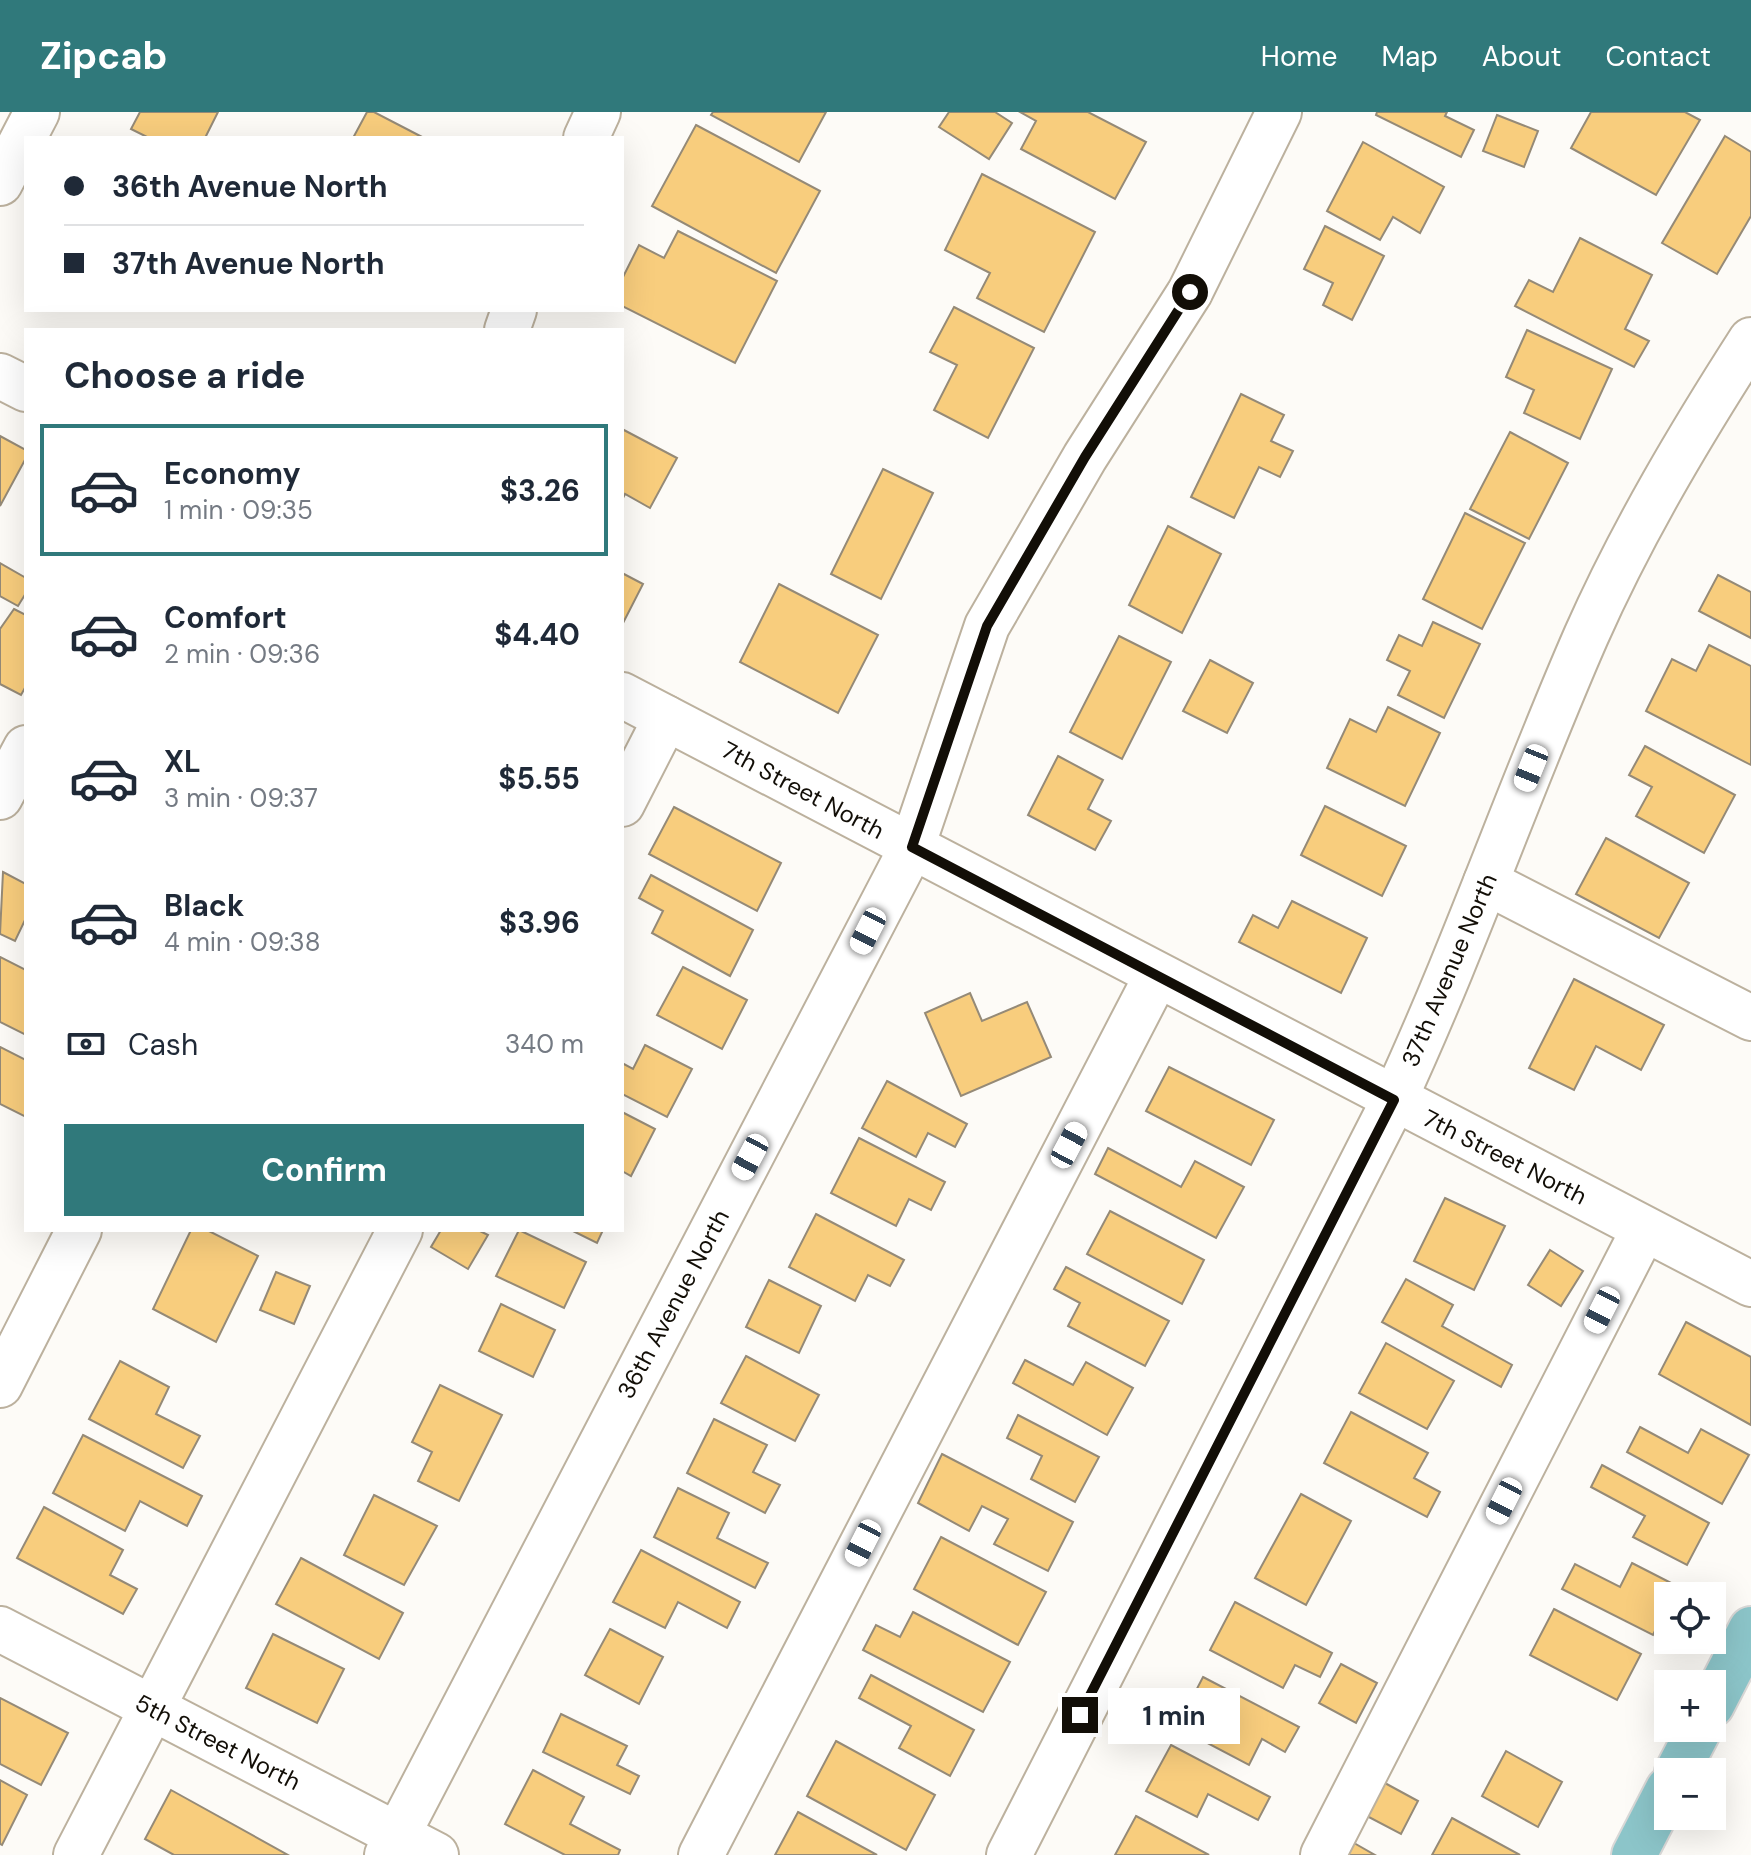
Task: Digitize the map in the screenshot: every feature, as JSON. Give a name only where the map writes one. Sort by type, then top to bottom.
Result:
[{"type":"main road","points":[[1726,1678],[1751,1629]]},
{"type":"main road","points":[[1634,1855],[1654,1816]]},
{"type":"street","points":[[24,136],[37,112]]},
{"type":"street","points":[[587,136],[598,112]]},
{"type":"street","name":"36th Avenue North","points":[[392,1845],[912,847],[987,626],[1085,457],[1190,292],[1279,112]]},
{"type":"street","points":[[0,183],[24,137]]},
{"type":"street","name":"37th Avenue North","points":[[1009,1855],[1394,1100],[1444,992],[1587,633],[1681,449],[1751,340]]},
{"type":"street","points":[[0,376],[24,388]]},
{"type":"street","name":"7th Street North","points":[[624,696],[1751,1284]]},
{"type":"street","points":[[624,800],[666,718]]},
{"type":"street","points":[[0,797],[24,752]]},
{"type":"street","points":[[1486,882],[1751,1018]]},
{"type":"street","points":[[701,1855],[1157,975]]},
{"type":"street","points":[[1323,1855],[1644,1229]]},
{"type":"street","points":[[0,1385],[78,1232]]},
{"type":"street","points":[[76,1855],[399,1232]]},
{"type":"street","name":"5th Street North","points":[[0,1629],[151,1708],[392,1845],[436,1855]]},
{"type":"building","points":[[140,112],[218,112],[206,136],[145,136],[131,129]]},
{"type":"building","points":[[367,112],[374,112],[420,136],[354,136]]},
{"type":"building","points":[[713,112],[826,112],[799,162],[711,115]]},
{"type":"building","points":[[949,112],[995,112],[1012,123],[989,159],[939,127]]},
{"type":"building","points":[[1020,112],[1088,112],[1146,142],[1115,199],[1021,149],[1036,121]]},
{"type":"building","points":[[1377,112],[1447,112],[1445,116],[1474,130],[1461,157],[1376,115]]},
{"type":"building","points":[[1591,112],[1685,112],[1700,120],[1656,195],[1571,148]]},
{"type":"building","points":[[1497,115],[1538,131],[1524,167],[1483,151]]},
{"type":"building","points":[[696,125],[820,191],[776,273],[652,206]]},
{"type":"building","points":[[1725,136],[1751,152],[1751,216],[1717,274],[1662,243]]},
{"type":"building","points":[[1363,142],[1444,187],[1420,233],[1393,217],[1380,240],[1327,211]]},
{"type":"building","points":[[982,174],[1095,232],[1044,332],[977,298],[990,273],[945,250]]},
{"type":"building","points":[[1325,226],[1384,256],[1352,320],[1323,305],[1333,283],[1304,269]]},
{"type":"building","points":[[678,231],[777,281],[735,363],[624,307],[624,275],[639,245],[664,258]]},
{"type":"building","points":[[1580,238],[1652,275],[1625,329],[1649,341],[1634,367],[1515,306],[1529,280],[1553,292]]},
{"type":"building","points":[[954,307],[1034,348],[988,438],[934,410],[957,365],[930,352]]},
{"type":"building","points":[[1527,330],[1612,369],[1580,439],[1524,413],[1534,390],[1506,377]]},
{"type":"building","points":[[1241,394],[1284,415],[1271,441],[1293,451],[1280,477],[1259,467],[1234,518],[1191,497]]},
{"type":"building","points":[[624,430],[677,458],[650,508],[625,494]]},
{"type":"building","points":[[1510,432],[1568,463],[1529,539],[1470,509]]},
{"type":"building","points":[[0,436],[24,449],[24,462],[0,506]]},
{"type":"building","points":[[883,469],[933,493],[881,599],[831,574]]},
{"type":"building","points":[[1465,513],[1525,543],[1482,629],[1423,599]]},
{"type":"building","points":[[1168,526],[1221,554],[1182,633],[1129,605]]},
{"type":"building","points":[[0,563],[24,577],[24,596],[18,606],[0,596]]},
{"type":"building","points":[[624,574],[643,584],[624,621]]},
{"type":"building","points":[[1718,575],[1751,592],[1751,638],[1699,611]]},
{"type":"building","points":[[779,584],[878,635],[838,713],[740,662]]},
{"type":"building","points":[[14,609],[24,614],[24,690],[21,695],[0,684],[0,629]]},
{"type":"building","points":[[1433,622],[1480,644],[1444,718],[1398,695],[1410,671],[1387,660],[1399,635],[1422,646]]},
{"type":"building","points":[[1119,636],[1171,662],[1122,759],[1070,732]]},
{"type":"building","points":[[1709,645],[1751,666],[1751,765],[1646,711],[1672,659],[1696,671]]},
{"type":"building","points":[[1210,660],[1253,683],[1227,733],[1183,711]]},
{"type":"building","points":[[1388,707],[1440,733],[1405,806],[1327,768],[1350,719],[1376,732]]},
{"type":"building","points":[[1645,746],[1735,795],[1704,853],[1636,816],[1652,787],[1629,775]]},
{"type":"building","points":[[1058,756],[1103,780],[1088,809],[1111,821],[1095,850],[1028,815]]},
{"type":"building","points":[[1325,806],[1406,846],[1382,896],[1301,855]]},
{"type":"building","points":[[674,807],[781,863],[757,911],[649,854]]},
{"type":"building","points":[[1606,838],[1689,883],[1659,938],[1576,894]]},
{"type":"building","points":[[3,872],[24,883],[24,922],[15,941],[0,934]]},
{"type":"building","points":[[651,875],[753,930],[730,976],[652,933],[663,911],[639,898]]},
{"type":"building","points":[[1292,901],[1367,938],[1341,993],[1239,942],[1253,915],[1278,928]]},
{"type":"building","points":[[0,957],[24,969],[24,1034],[0,1022]]},
{"type":"building","points":[[683,967],[747,1000],[722,1049],[657,1015]]},
{"type":"building","points":[[1574,979],[1664,1025],[1641,1070],[1596,1046],[1574,1090],[1529,1068]]},
{"type":"building","points":[[970,993],[982,1021],[1027,1002],[1051,1057],[961,1096],[925,1013]]},
{"type":"building","points":[[645,1045],[692,1069],[667,1117],[624,1095],[624,1064],[633,1069]]},
{"type":"building","points":[[0,1047],[24,1059],[24,1116],[0,1104]]},
{"type":"building","points":[[1169,1067],[1274,1120],[1251,1165],[1146,1111]]},
{"type":"building","points":[[887,1081],[967,1124],[955,1147],[928,1133],[916,1157],[862,1128]]},
{"type":"building","points":[[624,1113],[655,1129],[631,1176],[624,1172]]},
{"type":"building","points":[[859,1138],[945,1182],[931,1210],[909,1199],[896,1226],[831,1193]]},
{"type":"building","points":[[1108,1148],[1181,1187],[1195,1161],[1244,1187],[1216,1238],[1095,1174]]},
{"type":"building","points":[[1445,1198],[1505,1226],[1474,1290],[1414,1261]]},
{"type":"building","points":[[1110,1211],[1204,1260],[1182,1304],[1087,1254]]},
{"type":"building","points":[[816,1214],[904,1260],[890,1286],[868,1275],[855,1301],[789,1267]]},
{"type":"building","points":[[190,1232],[211,1232],[258,1256],[216,1342],[153,1309]]},
{"type":"building","points":[[440,1232],[482,1232],[488,1235],[468,1269],[431,1247]]},
{"type":"building","points":[[518,1232],[586,1262],[564,1308],[496,1276]]},
{"type":"building","points":[[575,1232],[602,1232],[597,1243]]},
{"type":"building","points":[[1550,1250],[1583,1271],[1561,1306],[1528,1285]]},
{"type":"building","points":[[1066,1267],[1169,1321],[1145,1366],[1068,1326],[1080,1303],[1054,1289]]},
{"type":"building","points":[[276,1272],[310,1286],[294,1324],[260,1310]]},
{"type":"building","points":[[1406,1279],[1453,1305],[1442,1326],[1512,1365],[1501,1387],[1382,1322]]},
{"type":"building","points":[[769,1280],[821,1306],[799,1353],[746,1327]]},
{"type":"building","points":[[501,1304],[555,1330],[533,1377],[479,1351]]},
{"type":"building","points":[[1686,1322],[1751,1357],[1751,1425],[1659,1374]]},
{"type":"building","points":[[1386,1343],[1454,1381],[1427,1429],[1359,1393]]},
{"type":"building","points":[[746,1356],[819,1395],[795,1441],[721,1403]]},
{"type":"building","points":[[1025,1360],[1073,1385],[1086,1362],[1133,1388],[1107,1435],[1013,1383]]},
{"type":"building","points":[[120,1361],[169,1387],[156,1414],[200,1436],[183,1468],[89,1419]]},
{"type":"building","points":[[440,1385],[502,1415],[459,1501],[418,1481],[432,1452],[412,1442]]},
{"type":"building","points":[[1351,1412],[1428,1453],[1414,1478],[1440,1492],[1427,1517],[1324,1463]]},
{"type":"building","points":[[1018,1415],[1099,1457],[1075,1502],[1031,1479],[1042,1456],[1007,1438]]},
{"type":"building","points":[[714,1419],[767,1445],[753,1472],[780,1485],[765,1513],[687,1473]]},
{"type":"building","points":[[1640,1427],[1688,1453],[1701,1429],[1749,1455],[1722,1504],[1627,1452]]},
{"type":"building","points":[[83,1435],[202,1496],[187,1526],[140,1501],[125,1531],[53,1493]]},
{"type":"building","points":[[942,1454],[1073,1522],[1048,1571],[994,1544],[1008,1519],[982,1506],[969,1531],[918,1503]]},
{"type":"building","points":[[1602,1465],[1709,1523],[1687,1565],[1633,1537],[1645,1516],[1591,1487]]},
{"type":"building","points":[[678,1488],[729,1513],[717,1538],[768,1563],[755,1588],[654,1537]]},
{"type":"building","points":[[1301,1494],[1351,1521],[1306,1605],[1255,1578]]},
{"type":"building","points":[[374,1495],[437,1526],[404,1585],[344,1555]]},
{"type":"building","points":[[44,1507],[123,1550],[110,1575],[137,1589],[123,1614],[17,1558]]},
{"type":"building","points":[[941,1537],[1046,1592],[1018,1645],[914,1589]]},
{"type":"building","points":[[641,1550],[740,1602],[727,1628],[678,1602],[665,1628],[613,1602]]},
{"type":"building","points":[[301,1558],[403,1613],[379,1659],[276,1604]]},
{"type":"building","points":[[1632,1563],[1669,1582],[1654,1582],[1653,1635],[1562,1589],[1575,1564],[1620,1587]]},
{"type":"building","points":[[1235,1602],[1332,1653],[1320,1677],[1295,1665],[1283,1688],[1210,1650]]},
{"type":"building","points":[[1554,1609],[1641,1654],[1617,1700],[1530,1655]]},
{"type":"building","points":[[913,1612],[1010,1662],[983,1712],[863,1650],[876,1625],[900,1637]]},
{"type":"building","points":[[610,1629],[663,1657],[639,1704],[585,1675]]},
{"type":"building","points":[[273,1634],[344,1669],[317,1723],[246,1688]]},
{"type":"building","points":[[1341,1664],[1377,1683],[1356,1723],[1319,1703]]},
{"type":"building","points":[[871,1675],[974,1730],[950,1776],[899,1748],[911,1726],[859,1698]]},
{"type":"building","points":[[1203,1677],[1299,1727],[1285,1752],[1262,1739],[1249,1765],[1177,1727]]},
{"type":"building","points":[[0,1698],[68,1733],[41,1785],[0,1764]]},
{"type":"building","points":[[561,1714],[627,1746],[617,1765],[639,1776],[630,1794],[543,1752]]},
{"type":"building","points":[[836,1741],[935,1795],[906,1850],[807,1796]]},
{"type":"building","points":[[1171,1745],[1270,1797],[1258,1820],[1208,1794],[1197,1817],[1146,1791]]},
{"type":"building","points":[[1506,1751],[1562,1782],[1538,1827],[1482,1796]]},
{"type":"building","points":[[533,1770],[584,1797],[570,1824],[620,1850],[618,1855],[565,1855],[505,1824]]},
{"type":"building","points":[[0,1780],[27,1795],[2,1845],[0,1844]]},
{"type":"building","points":[[1383,1782],[1418,1801],[1401,1834],[1365,1815]]},
{"type":"building","points":[[171,1790],[288,1855],[174,1855],[145,1839]]},
{"type":"building","points":[[798,1812],[877,1855],[775,1855]]},
{"type":"building","points":[[1136,1816],[1209,1855],[1115,1855]]},
{"type":"building","points":[[1452,1818],[1520,1855],[1432,1855]]},
{"type":"building","points":[[1354,1843],[1375,1855],[1347,1855]]},
{"type":"route","points":[[1080,1715],[1394,1100],[912,847],[987,626],[1085,457],[1190,292]]}]
